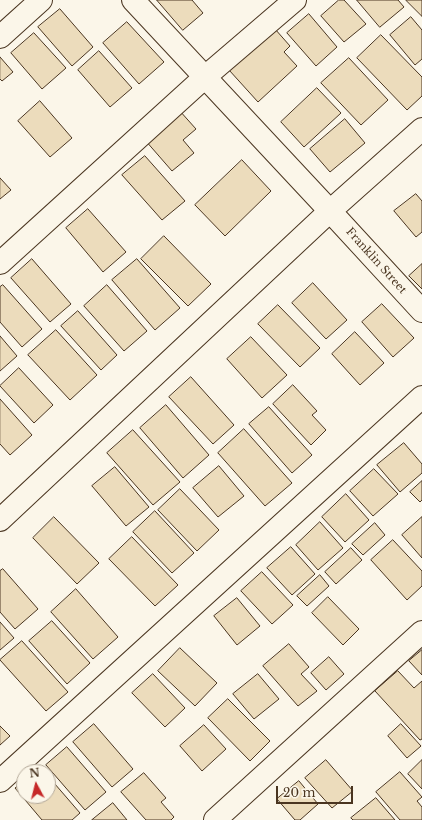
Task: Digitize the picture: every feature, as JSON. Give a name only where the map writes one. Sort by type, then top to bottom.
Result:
[{"type":"street","points":[[0,37],[41,0]]},
{"type":"street","name":"Franklin Street","points":[[132,0],[422,311]]},
{"type":"street","points":[[0,263],[205,77],[296,0]]},
{"type":"street","points":[[0,520],[330,211],[422,129]]},
{"type":"street","points":[[0,781],[422,397]]},
{"type":"street","points":[[215,820],[422,632]]},
{"type":"building","points":[[157,0],[192,0],[203,13],[183,30]]},
{"type":"building","points":[[339,0],[344,0],[366,24],[344,42],[321,16]]},
{"type":"building","points":[[357,0],[398,0],[404,7],[380,27]]},
{"type":"building","points":[[406,0],[422,0],[422,16]]},
{"type":"building","points":[[60,9],[93,47],[72,66],[38,27]]},
{"type":"building","points":[[309,14],[337,47],[316,66],[287,33]]},
{"type":"building","points":[[411,17],[422,30],[422,59],[415,65],[390,35]]},
{"type":"building","points":[[127,22],[164,62],[139,84],[103,43]]},
{"type":"building","points":[[275,29],[290,46],[284,52],[297,66],[258,102],[229,70]]},
{"type":"building","points":[[34,33],[66,68],[42,89],[11,53]]},
{"type":"building","points":[[381,35],[422,77],[422,96],[407,110],[357,58]]},
{"type":"building","points":[[99,51],[132,88],[110,107],[78,70]]},
{"type":"building","points":[[0,57],[13,72],[2,81],[0,79]]},
{"type":"building","points":[[349,58],[388,100],[361,125],[321,83]]},
{"type":"building","points":[[317,88],[341,113],[304,147],[281,122]]},
{"type":"building","points":[[40,101],[72,138],[50,157],[18,121]]},
{"type":"building","points":[[179,110],[196,129],[183,140],[194,153],[172,171],[145,140]]},
{"type":"building","points":[[345,119],[365,143],[330,172],[310,149]]},
{"type":"building","points":[[145,156],[185,201],[162,220],[122,175]]},
{"type":"building","points":[[242,160],[271,191],[225,236],[195,205]]},
{"type":"building","points":[[0,178],[11,190],[0,199]]},
{"type":"building","points":[[416,194],[422,201],[422,232],[416,237],[394,211]]},
{"type":"building","points":[[88,209],[126,252],[103,272],[66,228]]},
{"type":"building","points":[[164,236],[211,284],[188,306],[141,259]]},
{"type":"building","points":[[32,259],[71,304],[50,322],[11,278]]},
{"type":"building","points":[[137,259],[180,308],[155,330],[112,280]]},
{"type":"building","points":[[422,264],[422,289],[409,276]]},
{"type":"building","points":[[313,283],[347,320],[326,339],[292,303]]},
{"type":"building","points":[[3,285],[42,329],[22,347],[0,322],[0,287]]},
{"type":"building","points":[[107,285],[147,331],[124,351],[84,306]]},
{"type":"building","points":[[382,304],[414,338],[393,357],[362,322]]},
{"type":"building","points":[[278,305],[320,348],[300,367],[258,324]]},
{"type":"building","points":[[78,311],[117,355],[101,370],[61,326]]},
{"type":"building","points":[[56,330],[97,375],[70,400],[28,355]]},
{"type":"building","points":[[355,332],[384,363],[360,385],[332,354]]},
{"type":"building","points":[[0,336],[17,356],[0,371]]},
{"type":"building","points":[[251,337],[287,375],[262,398],[227,359]]},
{"type":"building","points":[[19,368],[53,405],[34,423],[0,386]]},
{"type":"building","points":[[191,377],[234,425],[213,444],[169,397]]},
{"type":"building","points":[[293,385],[317,411],[312,415],[326,430],[311,445],[273,404]]},
{"type":"building","points":[[0,399],[32,435],[10,455],[0,444]]},
{"type":"building","points":[[166,405],[209,455],[183,478],[140,428]]},
{"type":"building","points":[[269,407],[312,455],[292,473],[249,424]]},
{"type":"building","points":[[244,429],[292,483],[265,506],[218,453]]},
{"type":"building","points":[[133,430],[180,482],[153,505],[107,453]]},
{"type":"building","points":[[404,443],[422,464],[422,473],[400,492],[377,465]]},
{"type":"building","points":[[219,466],[244,496],[218,517],[193,488]]},
{"type":"building","points":[[115,467],[149,507],[126,526],[92,486]]},
{"type":"building","points":[[374,469],[398,494],[373,516],[350,491]]},
{"type":"building","points":[[422,481],[422,500],[420,502],[410,492]]},
{"type":"building","points":[[180,489],[219,530],[197,551],[158,510]]},
{"type":"building","points":[[346,494],[369,520],[345,542],[322,517]]},
{"type":"building","points":[[155,511],[194,553],[172,573],[133,532]]},
{"type":"building","points":[[54,517],[99,563],[77,584],[33,538]]},
{"type":"building","points":[[422,517],[422,558],[402,535]]},
{"type":"building","points":[[320,522],[343,548],[318,570],[296,545]]},
{"type":"building","points":[[375,523],[385,535],[363,555],[352,544]]},
{"type":"building","points":[[132,537],[178,585],[155,606],[109,559]]},
{"type":"building","points":[[393,540],[422,571],[422,586],[407,600],[371,560]]},
{"type":"building","points":[[291,547],[315,574],[292,595],[267,568]]},
{"type":"building","points":[[351,548],[362,560],[336,584],[325,572]]},
{"type":"building","points":[[3,569],[38,609],[15,629],[0,612],[0,571]]},
{"type":"building","points":[[262,572],[293,605],[272,624],[241,591]]},
{"type":"building","points":[[320,575],[329,586],[307,606],[297,596]]},
{"type":"building","points":[[76,589],[118,637],[93,659],[51,612]]},
{"type":"building","points":[[328,597],[359,629],[343,645],[312,613]]},
{"type":"building","points":[[237,598],[260,626],[237,645],[214,616]]},
{"type":"building","points":[[52,621],[90,663],[67,684],[29,641]]},
{"type":"building","points":[[0,622],[14,638],[0,650]]},
{"type":"building","points":[[22,641],[68,692],[46,711],[0,660]]},
{"type":"building","points":[[289,644],[309,667],[301,674],[317,691],[298,706],[263,666]]},
{"type":"building","points":[[180,648],[217,683],[195,706],[158,671]]},
{"type":"building","points":[[422,650],[422,675],[409,661]]},
{"type":"building","points":[[329,657],[344,674],[326,690],[311,673]]},
{"type":"building","points":[[398,671],[414,688],[422,681],[422,739],[420,740],[375,691]]},
{"type":"building","points":[[153,674],[185,708],[165,727],[132,693]]},
{"type":"building","points":[[258,674],[279,699],[254,719],[233,694]]},
{"type":"building","points":[[228,699],[270,741],[250,761],[208,718]]},
{"type":"building","points":[[94,724],[133,769],[112,787],[73,742]]},
{"type":"building","points":[[401,724],[421,746],[407,758],[388,736]]},
{"type":"building","points":[[204,725],[226,749],[202,771],[180,746]]},
{"type":"building","points":[[0,726],[10,736],[0,745]]},
{"type":"building","points":[[67,747],[106,792],[85,810],[56,777],[56,764],[47,764]]},
{"type":"building","points":[[326,760],[353,791],[332,808],[305,778]]},
{"type":"building","points":[[422,760],[422,789],[408,774]]},
{"type":"building","points":[[400,772],[422,797],[417,801],[422,807],[422,820],[400,820],[376,792]]},
{"type":"building","points":[[144,773],[166,798],[161,802],[174,817],[171,820],[146,820],[121,792]]},
{"type":"building","points":[[299,781],[318,804],[300,820],[295,820],[277,799]]},
{"type":"building","points":[[56,785],[80,813],[72,820],[42,820],[28,804],[56,804]]},
{"type":"building","points":[[376,798],[395,820],[353,820],[351,818]]},
{"type":"building","points":[[113,803],[127,820],[92,820]]}]
